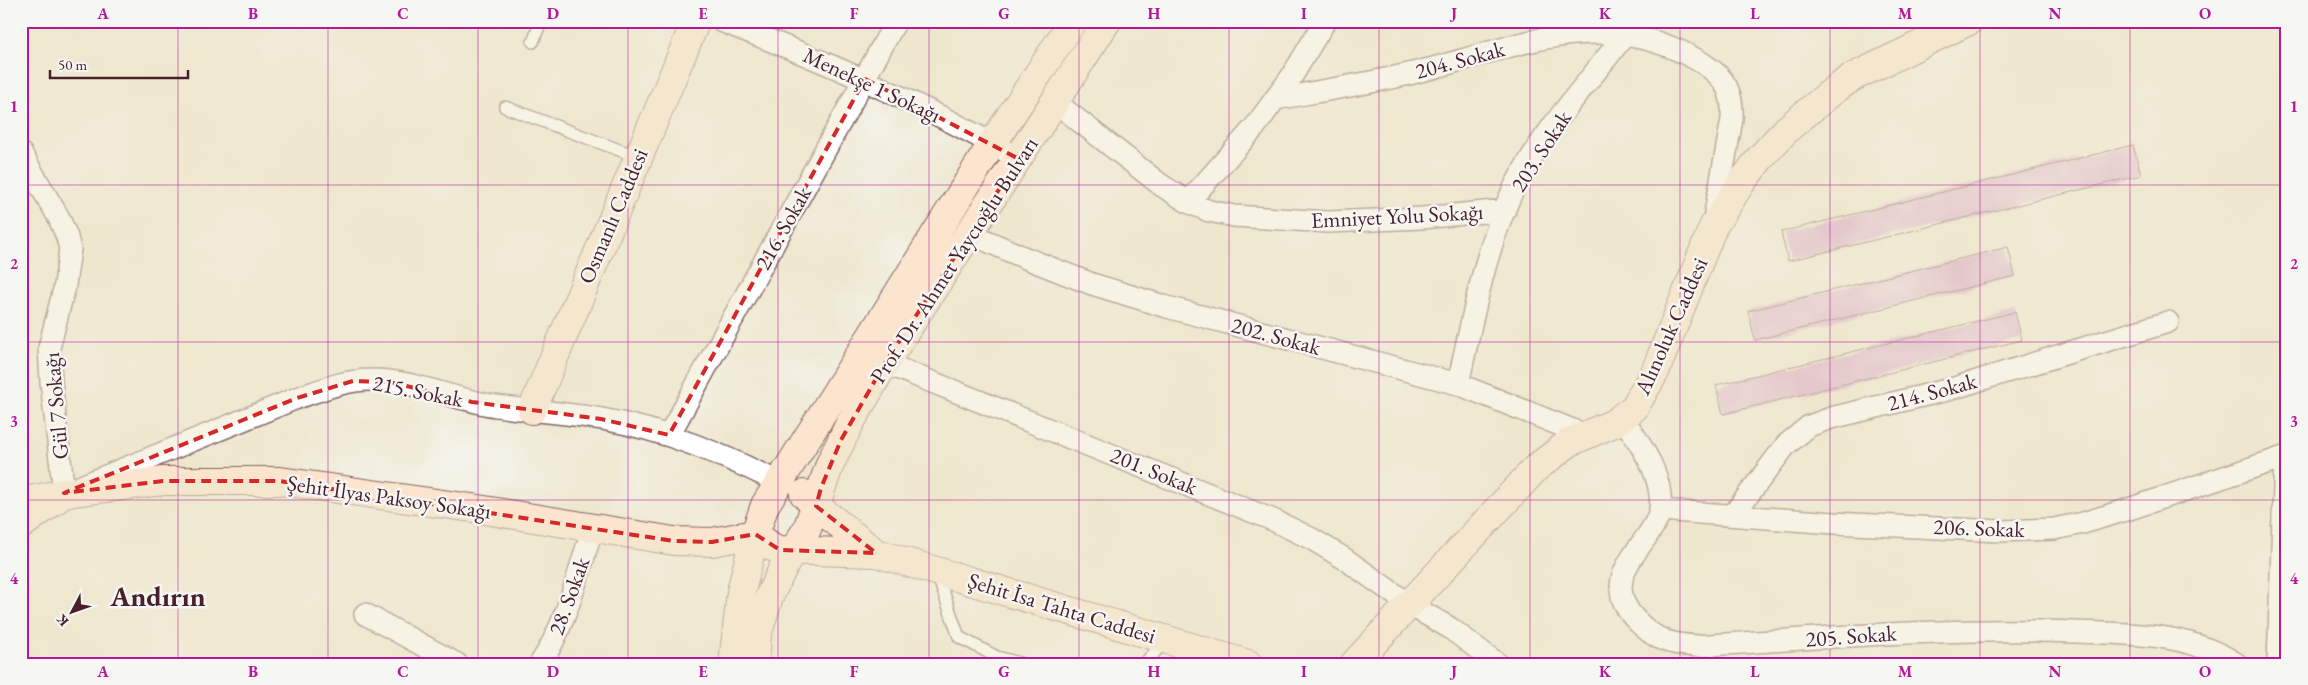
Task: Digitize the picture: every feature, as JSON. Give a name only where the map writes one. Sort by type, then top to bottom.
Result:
[{"type":"street","name":"Osmanlı Caddesi","points":[[532,410],[696,21]]},
{"type":"street","name":"Menekşe 1 Sokağı","points":[[721,21],[865,79],[1018,159]]},
{"type":"street","name":"216. Sokak","points":[[669,436],[896,21]]},
{"type":"street","name":"Prof. Dr. Ahmet Yaycıoğlu Bulvarı","points":[[780,484],[992,144],[1073,21]]},
{"type":"street","name":"Prof. Dr. Ahmet Yaycıoğlu Bulvarı","points":[[816,506],[830,464],[886,363],[1107,21]]},
{"type":"street","points":[[1188,202],[1254,128],[1292,76],[1325,21]]},
{"type":"street","name":"Alınoluk Caddesi","points":[[1354,664],[1536,468],[1570,442],[1623,418],[1645,392],[1655,372],[1713,227],[1741,183],[1761,157],[1787,129],[1851,78],[1968,21]]},
{"type":"street","name":"204. Sokak","points":[[1275,100],[1414,73],[1560,34],[1604,32],[1630,28],[1702,62],[1728,86],[1733,102],[1732,119],[1713,227]]},
{"type":"street","name":"203. Sokak","points":[[1458,384],[1491,246],[1505,210],[1531,157],[1630,28]]},
{"type":"street","name":"Emniyet Yolu Sokağı","points":[[1055,102],[1136,166],[1188,202],[1210,211],[1234,216],[1328,222],[1422,218],[1505,210]]},
{"type":"street","name":"Gül 7 Sokağı","points":[[21,153],[59,218],[67,236],[70,249],[65,285],[49,348],[51,382],[64,493]]},
{"type":"street","name":"202. Sokak","points":[[969,232],[1066,275],[1121,294],[1458,384],[1585,435]]},
{"type":"street","name":"214. Sokak","points":[[1733,515],[1786,445],[1809,426],[1831,418],[1951,389],[2168,322]]},
{"type":"street","name":"201. Sokak","points":[[886,363],[1273,520],[1345,559],[1410,605],[1450,628],[1498,664]]},
{"type":"street","name":"215. Sokak","points":[[64,493],[297,398],[330,386],[353,381],[390,382],[472,402],[601,418],[669,436],[719,454],[780,484]]},
{"type":"street","points":[[1623,418],[1648,457],[1660,494],[1660,510]]},
{"type":"street","points":[[2278,664],[2286,456]]},
{"type":"street","name":"206. Sokak","points":[[1660,510],[2000,531],[2054,529],[2083,523],[2286,456]]},
{"type":"street","name":"Şehit İlyas Paksoy Sokağı","points":[[21,502],[64,493],[163,481],[280,481],[694,542],[712,542],[755,534]]},
{"type":"street","points":[[733,664],[741,592],[755,534],[765,505],[780,484],[801,491],[816,506],[807,529],[792,552],[769,597],[757,635],[756,664]]},
{"type":"street","points":[[21,525],[64,493]]},
{"type":"street","name":"Şehit İsa Tahta Caddesi","points":[[816,506],[876,553]]},
{"type":"street","name":"205. Sokak","points":[[1660,510],[1654,525],[1621,579],[1620,594],[1627,610],[1642,626],[1675,654],[1696,646],[1914,631],[2055,631],[2153,635],[2202,647],[2236,664]]},
{"type":"street","name":"28. Sokak","points":[[540,664],[555,636],[593,527]]},
{"type":"street","points":[[755,534],[772,547],[792,552]]},
{"type":"street","name":"Şehit İsa Tahta Caddesi","points":[[792,552],[876,553],[1248,664]]},
{"type":"street","points":[[365,614],[457,664]]},
{"type":"lane","points":[[534,42],[541,21]]},
{"type":"lane","points":[[505,107],[638,157]]},
{"type":"lane","points":[[936,570],[960,637],[997,658],[1023,664]]},
{"type":"lane","points":[[1144,664],[1166,639]]},
{"type":"highlighted area","points":[[865,79],[1019,159],[885,363],[841,440],[821,488],[816,506],[876,553],[780,550],[755,534],[712,542],[674,541],[280,481],[163,481],[64,493],[297,398],[353,381],[390,382],[472,402],[601,419],[669,435]]},
{"type":"building","points":[[2133,145],[2141,175],[1788,261],[1781,232]]},
{"type":"building","points":[[2008,247],[2015,276],[1755,340],[1748,311]]},
{"type":"building","points":[[2015,312],[2022,340],[1723,414],[1716,385]]},
{"type":"district","name":"Andırın","points":[[158,596]]}]
